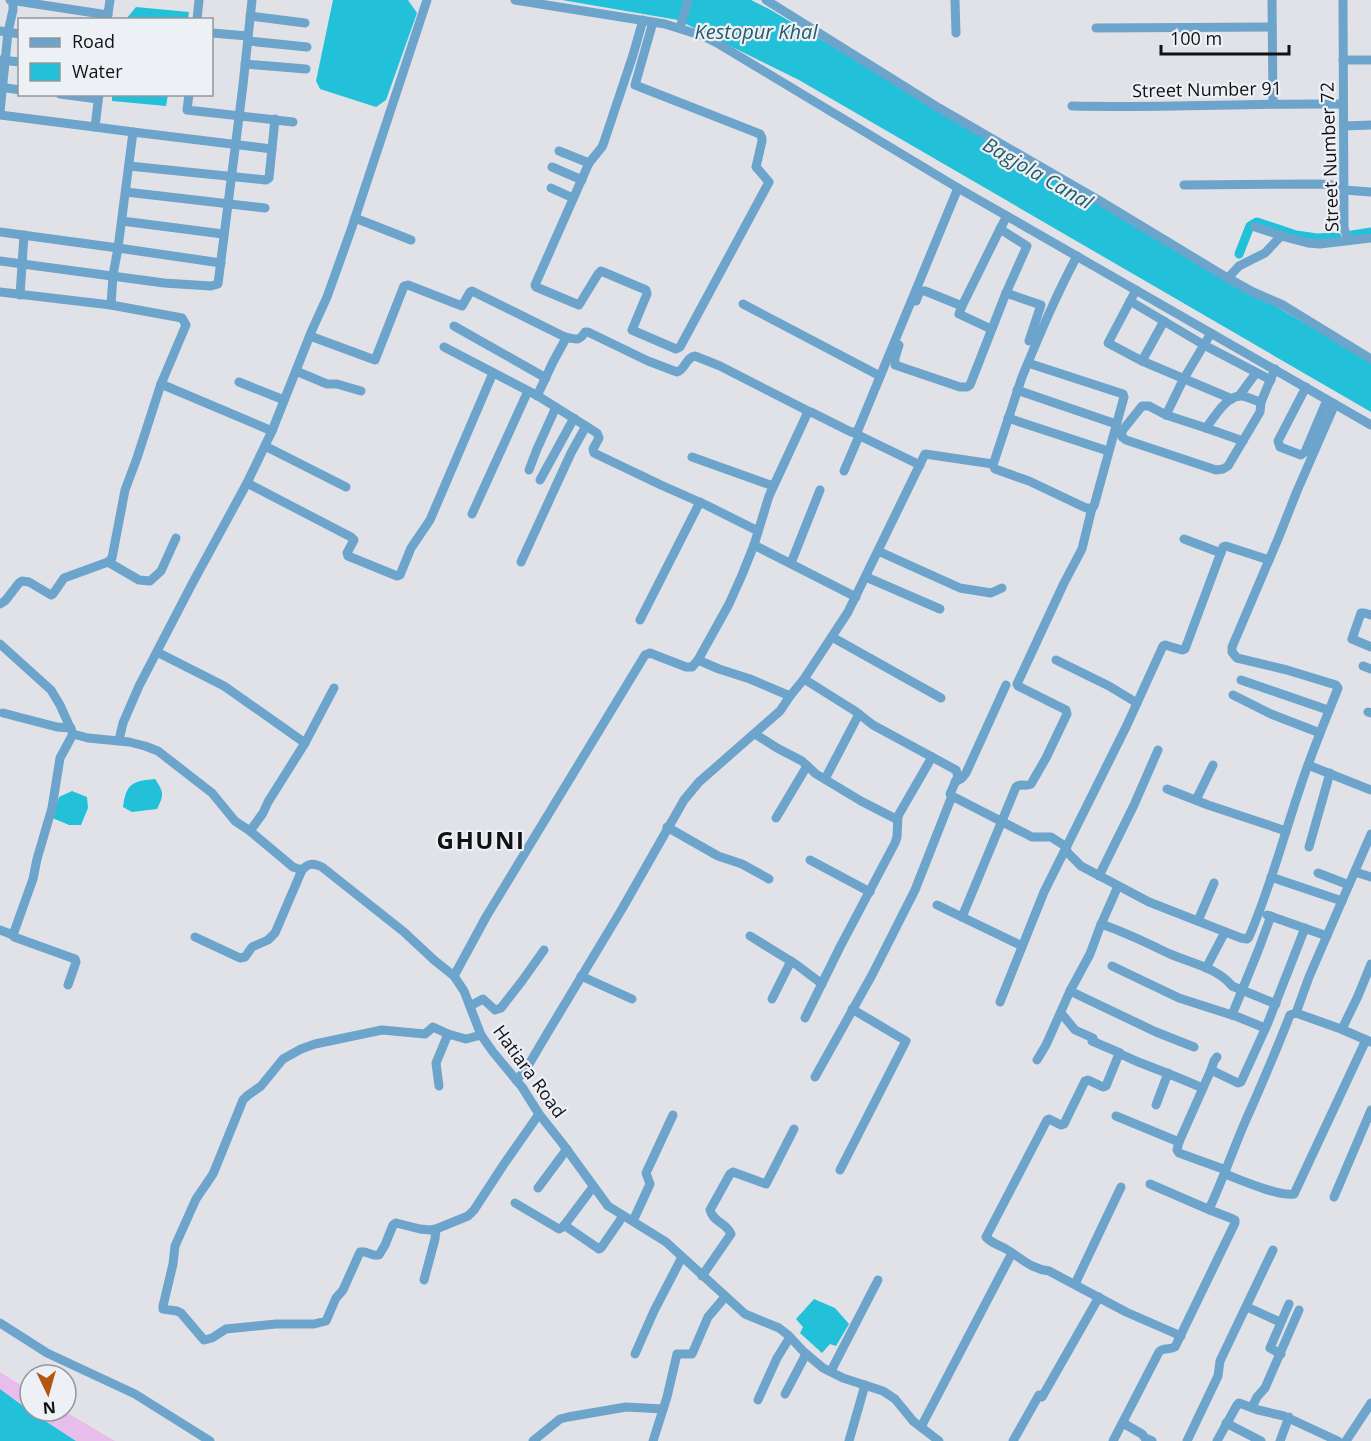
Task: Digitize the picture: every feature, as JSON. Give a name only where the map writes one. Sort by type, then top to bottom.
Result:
[{"type":"street","points":[[110,0],[108,17],[12,0],[13,10],[4,32],[0,114],[272,149]]},
{"type":"street","points":[[197,18],[199,0]]},
{"type":"street","points":[[0,261],[164,283],[216,285],[219,282],[252,0]]},
{"type":"street","points":[[119,740],[123,723],[136,693],[192,584],[248,483],[272,431],[327,297],[427,0]]},
{"type":"street","points":[[515,0],[643,20],[680,28],[703,36],[958,188],[1371,425]]},
{"type":"street","points":[[680,28],[688,0]]},
{"type":"street","points":[[766,0],[939,108],[1228,278],[1283,305],[1371,359]]},
{"type":"street","points":[[955,0],[956,33]]},
{"type":"street","points":[[1272,0],[1273,104]]},
{"type":"street","name":"Street Number 72","points":[[1343,0],[1344,228],[1348,240]]},
{"type":"street","points":[[250,16],[305,23]]},
{"type":"street","points":[[624,81],[760,134],[762,138],[756,166],[769,183],[678,348],[632,330],[647,292],[604,272],[601,271],[598,274],[579,305],[535,286],[589,163],[602,147],[643,20]]},
{"type":"street","points":[[635,84],[653,22]]},
{"type":"street","points":[[1096,28],[1272,27]]},
{"type":"street","points":[[213,33],[307,46]]},
{"type":"street","points":[[3,60],[18,62]]},
{"type":"street","points":[[1343,60],[1371,60]]},
{"type":"street","points":[[246,64],[306,69]]},
{"type":"street","points":[[1,87],[18,90]]},
{"type":"street","points":[[189,96],[187,110],[293,122]]},
{"type":"street","points":[[95,127],[99,97]]},
{"type":"street","name":"Street Number 91","points":[[1072,106],[1344,104]]},
{"type":"street","points":[[129,166],[268,179],[275,119]]},
{"type":"street","points":[[1344,126],[1371,125]]},
{"type":"street","points":[[111,305],[113,275],[133,132]]},
{"type":"street","points":[[560,151],[589,163]]},
{"type":"street","points":[[552,168],[582,180]]},
{"type":"street","points":[[1184,185],[1320,184],[1333,185],[1344,190],[1371,192]]},
{"type":"street","points":[[551,188],[573,198]]},
{"type":"street","points":[[843,471],[958,188]]},
{"type":"street","points":[[126,192],[265,208]]},
{"type":"street","points":[[992,329],[959,314],[1007,216]]},
{"type":"street","points":[[355,218],[411,240]]},
{"type":"street","points":[[122,221],[223,234]]},
{"type":"street","points":[[1255,227],[1314,243],[1371,238]]},
{"type":"street","points":[[1000,229],[1027,246]]},
{"type":"street","points":[[0,232],[221,263]]},
{"type":"street","points":[[962,306],[920,291],[898,348],[895,365],[960,387],[967,387],[972,381],[1005,293],[1035,232]]},
{"type":"street","points":[[20,295],[24,235]]},
{"type":"street","points":[[1228,278],[1239,266],[1265,252],[1278,237],[1283,236]]},
{"type":"street","points":[[1077,256],[1053,303],[1017,390],[993,464],[995,469],[1029,481],[1086,508],[1092,508]]},
{"type":"street","points":[[310,336],[376,359],[404,287],[408,285],[462,306],[470,292],[473,291],[565,337],[580,339],[585,332],[588,332],[677,372],[691,356],[695,356],[720,366],[920,465]]},
{"type":"street","points":[[1136,290],[1108,343],[1183,380],[1235,398],[1261,402]]},
{"type":"street","points":[[0,292],[111,305],[182,318],[185,321],[185,329],[161,384],[125,490],[112,558],[108,562],[64,578],[51,595],[29,582],[22,581],[0,604]]},
{"type":"street","points":[[1005,293],[1041,305],[1029,341]]},
{"type":"street","points":[[1130,301],[1204,345],[1270,380]]},
{"type":"street","points":[[743,304],[880,376]]},
{"type":"street","points":[[1142,361],[1164,321]]},
{"type":"street","points":[[454,326],[546,378]]},
{"type":"street","points":[[1166,415],[1183,380],[1211,333]]},
{"type":"street","points":[[537,396],[565,337]]},
{"type":"street","points":[[444,347],[537,396],[586,426],[599,436],[593,449],[594,453],[758,531]]},
{"type":"street","points":[[962,917],[1016,787],[1031,784],[1067,714],[1066,711],[1018,687],[1017,684],[1082,549],[1124,397],[1123,394],[1028,363]]},
{"type":"street","points":[[1243,441],[1166,415],[1149,406],[1142,406],[1122,431],[1122,437],[1126,440],[1216,470],[1223,469],[1228,466],[1243,441],[1260,412],[1261,402],[1275,369]]},
{"type":"street","points":[[296,370],[327,384],[337,384],[361,391]]},
{"type":"street","points":[[248,483],[351,537],[354,540],[347,553],[348,556],[396,576],[400,575],[413,545],[430,520],[493,373]]},
{"type":"street","points":[[1206,428],[1224,404],[1235,398],[1256,373]]},
{"type":"street","points":[[239,382],[284,400]]},
{"type":"street","points":[[161,384],[272,431]]},
{"type":"street","points":[[1306,387],[1278,441],[1280,447],[1301,454],[1305,452],[1331,402]]},
{"type":"street","points":[[1017,390],[1116,424]]},
{"type":"street","points":[[472,514],[528,391]]},
{"type":"street","points":[[952,796],[1032,837],[1051,837],[1063,845],[1079,864],[1167,910],[1241,938],[1249,937],[1260,912],[1308,765],[1338,688],[1336,685],[1287,670],[1237,658],[1232,652],[1232,647],[1297,491],[1331,402]]},
{"type":"street","points":[[529,470],[556,407]]},
{"type":"street","points":[[454,976],[486,917],[645,655],[650,653],[686,668],[692,667],[698,660],[729,603],[754,545],[773,486],[810,412]]},
{"type":"street","points":[[540,480],[574,418]]},
{"type":"street","points":[[1008,418],[1108,451]]},
{"type":"street","points":[[521,562],[571,453],[586,426]]},
{"type":"street","points":[[265,446],[346,487]]},
{"type":"street","points":[[516,1080],[527,1067],[622,909],[667,827],[691,790],[780,711],[832,637],[856,597],[924,455],[927,453],[993,464]]},
{"type":"street","points":[[692,457],[773,486]]},
{"type":"street","points":[[791,563],[820,490]]},
{"type":"street","points":[[640,620],[700,502]]},
{"type":"street","points":[[108,562],[139,580],[150,580],[161,571],[176,538]]},
{"type":"street","points":[[1184,539],[1221,553]]},
{"type":"street","points":[[754,545],[856,597]]},
{"type":"street","points":[[1000,1002],[1044,892],[1164,645],[1185,649],[1223,548],[1226,546],[1269,560]]},
{"type":"street","points":[[878,551],[960,588],[991,592],[1002,588]]},
{"type":"street","points":[[866,577],[940,609]]},
{"type":"street","points":[[1371,615],[1361,614],[1352,639],[1371,647]]},
{"type":"street","points":[[832,637],[941,698]]},
{"type":"street","points":[[0,644],[51,690],[72,731],[60,758],[52,808],[33,879],[12,936]]},
{"type":"street","points":[[157,652],[224,686],[305,743]]},
{"type":"street","points":[[698,660],[790,696]]},
{"type":"street","points":[[1056,660],[1109,686],[1137,703]]},
{"type":"street","points":[[804,679],[873,725],[956,770],[958,776],[915,890],[890,942],[815,1077]]},
{"type":"street","points":[[1241,680],[1328,710]]},
{"type":"street","points":[[955,782],[966,773],[1006,685]]},
{"type":"street","points":[[250,831],[305,743],[334,688]]},
{"type":"street","points":[[1233,695],[1271,714],[1320,733]]},
{"type":"street","name":"Hatiara Road","points":[[3,713],[72,731],[88,738],[119,740],[158,751],[212,793],[235,821],[293,867],[302,870],[311,863],[322,867],[404,932],[454,976],[464,991],[481,1035],[493,1053],[516,1080],[538,1114],[567,1149],[608,1206],[666,1242],[745,1314],[779,1328],[823,1368],[843,1378],[883,1391],[895,1399],[913,1421],[939,1441]]},
{"type":"street","points":[[825,779],[859,714]]},
{"type":"street","points":[[754,734],[802,760],[816,774],[892,818],[898,816]]},
{"type":"street","points":[[1099,876],[1158,750]]},
{"type":"street","points":[[805,1018],[896,840],[898,816],[932,758]]},
{"type":"street","points":[[1196,800],[1213,765]]},
{"type":"street","points":[[1308,765],[1371,790]]},
{"type":"street","points":[[776,818],[807,766]]},
{"type":"street","points":[[1309,848],[1330,774]]},
{"type":"street","points":[[1167,789],[1286,831]]},
{"type":"street","points":[[667,827],[718,856],[742,864],[769,879]]},
{"type":"street","points":[[1296,1013],[1371,834]]},
{"type":"street","points":[[810,860],[870,892]]},
{"type":"street","points":[[195,937],[240,958],[245,957],[252,947],[268,940],[275,933],[302,870]]},
{"type":"street","points":[[1355,872],[1371,877]]},
{"type":"street","points":[[1318,873],[1349,885]]},
{"type":"street","points":[[1271,877],[1342,901]]},
{"type":"street","points":[[1198,921],[1214,883]]},
{"type":"street","points":[[1037,1060],[1090,954],[1118,886]]},
{"type":"street","points":[[937,905],[1022,946]]},
{"type":"street","points":[[1260,912],[1327,936]]},
{"type":"street","points":[[1232,1015],[1271,916]]},
{"type":"street","points":[[1101,924],[1206,968],[1227,980],[1232,986],[1276,1004]]},
{"type":"street","points":[[1211,1071],[1240,1082],[1276,1004],[1305,928]]},
{"type":"street","points":[[0,930],[75,959],[68,985]]},
{"type":"street","points":[[1206,968],[1225,932]]},
{"type":"street","points":[[750,936],[791,961],[822,984]]},
{"type":"street","points":[[470,1006],[483,999],[495,1010],[501,1008],[544,950]]},
{"type":"street","points":[[772,999],[791,961]]},
{"type":"street","points":[[1342,1029],[1371,964]]},
{"type":"street","points":[[1112,966],[1179,998],[1265,1028]]},
{"type":"street","points":[[581,976],[632,999]]},
{"type":"street","points":[[1070,991],[1156,1032],[1194,1047]]},
{"type":"street","points":[[840,1170],[906,1041],[852,1009]]},
{"type":"street","points":[[1061,1013],[1075,1030],[1092,1039],[1132,1060],[1203,1088]]},
{"type":"street","points":[[1210,1210],[1210,1207],[1226,1172],[1244,1124],[1275,1055],[1290,1015],[1296,1013],[1368,1041],[1294,1194],[1291,1195],[1277,1193],[1226,1172],[1179,1153],[1177,1150],[1217,1057]]},
{"type":"street","points":[[481,1035],[466,1039],[433,1027],[425,1034],[382,1030],[315,1044],[284,1059],[261,1086],[243,1100],[213,1174],[189,1211],[175,1246],[163,1307],[165,1310],[182,1313],[204,1340],[226,1329],[276,1324],[321,1324],[329,1317],[336,1298],[343,1290],[360,1252],[378,1255],[385,1245],[393,1224],[436,1230],[468,1216],[538,1114]]},
{"type":"street","points":[[439,1086],[436,1064],[448,1034]]},
{"type":"street","points":[[1120,1053],[1106,1086],[1085,1081],[1064,1124],[1061,1125],[1049,1119],[1046,1121],[986,1239],[1039,1270],[1049,1271],[1126,1312],[1181,1336]]},
{"type":"street","points":[[1156,1105],[1168,1073]]},
{"type":"street","points":[[1334,1197],[1371,1110]]},
{"type":"street","points":[[633,1221],[650,1184],[646,1173],[673,1115]]},
{"type":"street","points":[[1116,1116],[1179,1142]]},
{"type":"street","points":[[702,1276],[731,1234],[729,1229],[712,1216],[710,1210],[730,1174],[733,1172],[766,1184],[794,1129]]},
{"type":"street","points":[[538,1188],[567,1149]]},
{"type":"street","points":[[1113,1441],[1159,1352],[1175,1347],[1235,1223],[1233,1219],[1150,1184]]},
{"type":"street","points":[[515,1203],[556,1229],[561,1228],[593,1187]]},
{"type":"street","points":[[1075,1284],[1121,1187]]},
{"type":"street","points":[[564,1225],[600,1249],[623,1216]]},
{"type":"street","points":[[424,1280],[436,1230]]},
{"type":"street","points":[[1187,1441],[1218,1376],[1220,1361],[1273,1250]]},
{"type":"street","points":[[921,1427],[1012,1253]]},
{"type":"street","points":[[635,1354],[658,1302],[682,1257]]},
{"type":"street","points":[[831,1371],[878,1280]]},
{"type":"street","points":[[665,1441],[654,1438],[677,1354],[692,1354],[708,1317],[725,1297]]},
{"type":"street","points":[[1013,1441],[1099,1297]]},
{"type":"street","points":[[1281,1354],[1270,1348],[1289,1304]]},
{"type":"street","points":[[1247,1307],[1280,1322]]},
{"type":"street","points":[[1252,1407],[1257,1397],[1265,1389],[1299,1311]]},
{"type":"street","points":[[0,1323],[47,1353],[135,1394],[210,1441]]},
{"type":"street","points":[[758,1400],[790,1337]]},
{"type":"street","points":[[785,1394],[806,1354]]},
{"type":"street","points":[[849,1441],[865,1385]]},
{"type":"street","points":[[1217,1441],[1239,1403],[1281,1414],[1338,1441]]},
{"type":"street","points":[[1346,1441],[1371,1403]]},
{"type":"street","points":[[532,1441],[560,1419],[568,1417],[626,1407],[663,1409]]},
{"type":"street","points":[[1280,1441],[1289,1418]]},
{"type":"street","points":[[1123,1423],[1152,1441]]},
{"type":"street","points":[[1226,1423],[1241,1437],[1260,1441]]},
{"type":"shaded area","points":[[0,1372],[18,1383],[18,1402],[0,1389]]},
{"type":"shaded area","points":[[78,1419],[115,1441],[76,1441],[49,1423],[78,1423]]},
{"type":"water","points":[[333,0],[408,0],[417,13],[386,100],[376,107],[320,89],[316,81]]},
{"type":"water","name":"Kestopur Khal","points":[[562,0],[751,0],[769,9],[1371,362],[1371,412],[799,80],[678,20]]},
{"type":"water","points":[[136,7],[189,12],[188,18],[127,18]]},
{"type":"water","points":[[112,96],[168,96],[166,106],[112,101]]},
{"type":"water","points":[[155,779],[162,794],[157,809],[132,812],[123,807],[126,793],[132,785],[136,782]]},
{"type":"water","points":[[72,791],[87,797],[88,808],[81,825],[69,825],[50,817],[59,797]]},
{"type":"water","points":[[814,1299],[835,1308],[849,1324],[836,1346],[830,1344],[822,1353],[800,1333],[803,1327],[796,1319]]},
{"type":"water","points":[[0,1389],[18,1402],[18,1423],[48,1423],[76,1441],[0,1441]]},
{"type":"waterway","points":[[1239,254],[1250,226],[1257,222],[1296,235],[1317,238],[1337,237]]},
{"type":"waterway","points":[[1352,235],[1371,232]]},
{"type":"district","name":"GHUNI","points":[[481,839]]},
{"type":"water label","name":"Bagjola Canal","points":[[1038,173]]}]
